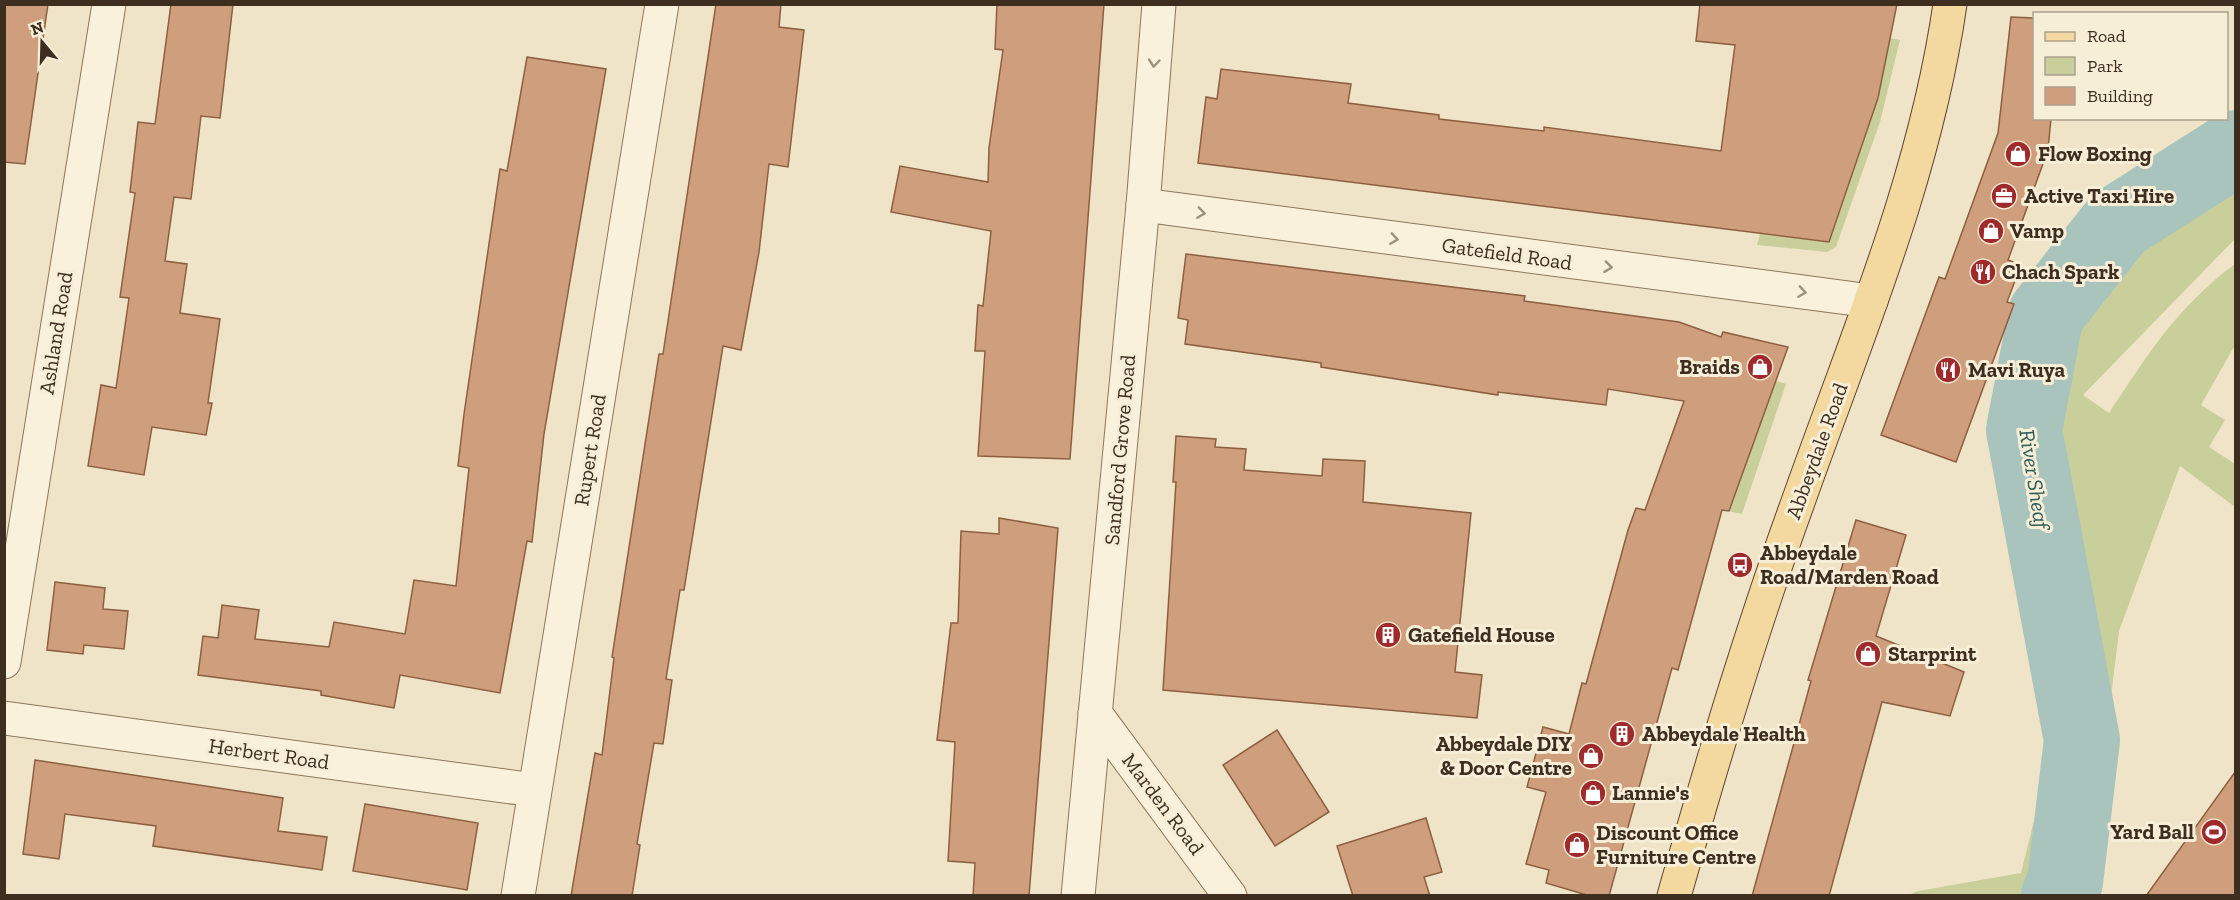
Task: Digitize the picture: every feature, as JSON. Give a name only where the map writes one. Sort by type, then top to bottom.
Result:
[{"type":"main road","name":"Abbeydale Road","points":[[1674,896],[1734,688],[1797,503],[1899,224],[1925,133],[1950,4]]},
{"type":"street","name":"Ashland Road","points":[[4,662],[109,4]]},
{"type":"street","name":"Rupert Road","points":[[518,896],[662,4]]},
{"type":"street","name":"Sandford Grove Road","points":[[1078,896],[1143,205],[1159,4]]},
{"type":"street","name":"Gatefield Road","points":[[1143,205],[1871,301]]},
{"type":"street","name":"Marden Road","points":[[1095,713],[1230,896]]},
{"type":"street","name":"Herbert Road","points":[[4,718],[534,790]]},
{"type":"green space","points":[[1890,38],[1900,40],[1880,122],[1836,247],[1827,252],[1757,245],[1760,234],[1829,242],[1871,120]]},
{"type":"green space","points":[[2235,125],[2235,239],[2083,395],[2109,413],[2151,351],[2180,314],[2196,297],[2235,264],[2235,345],[2201,405],[2225,420],[2209,447],[2235,464],[2235,507],[2180,466],[2119,631],[2108,722],[2074,895],[1908,895],[1918,891],[2021,873],[2052,749],[2030,572],[1994,424],[2032,314],[2075,242],[2094,222],[2125,198]]},
{"type":"green space","points":[[1776,381],[1786,384],[1742,514],[1729,511]]},
{"type":"building","points":[[4,4],[48,4],[25,164],[4,162]]},
{"type":"building","points":[[171,4],[233,4],[220,118],[201,116],[191,199],[174,197],[165,261],[187,264],[180,313],[220,319],[208,403],[212,403],[206,435],[152,427],[144,475],[88,466],[101,385],[116,388],[129,298],[120,297],[135,193],[130,192],[138,122],[155,124]]},
{"type":"building","points":[[716,4],[781,4],[779,27],[804,30],[788,167],[769,164],[759,252],[741,350],[723,346],[684,590],[680,590],[666,679],[672,680],[663,744],[654,743],[637,844],[640,845],[632,896],[571,896],[595,753],[602,755],[614,658],[612,657],[659,354],[663,354]]},
{"type":"building","points":[[997,4],[1104,4],[1070,459],[978,456],[985,351],[975,351],[978,305],[983,306],[991,231],[891,212],[900,166],[988,182],[989,148],[1003,50],[995,49]]},
{"type":"building","points":[[1700,4],[1897,4],[1878,98],[1829,242],[1198,163],[1206,97],[1217,99],[1221,69],[1351,84],[1348,103],[1439,115],[1439,119],[1544,131],[1544,127],[1721,151],[1735,45],[1696,41]]},
{"type":"building","points":[[2011,17],[2033,18],[2033,120],[2051,120],[2048,150],[2008,260],[2021,265],[2007,302],[2014,304],[1956,462],[1881,435],[1939,277],[1945,279],[1998,133]]},
{"type":"building","points":[[527,57],[606,69],[544,434],[532,542],[527,541],[500,693],[400,675],[394,708],[321,695],[321,691],[198,675],[203,636],[218,638],[222,605],[259,610],[255,639],[329,647],[334,622],[405,634],[414,580],[456,586],[469,468],[458,466],[464,414],[500,169],[507,171]]},
{"type":"building","points":[[1186,254],[1525,296],[1524,301],[1679,322],[1721,337],[1723,332],[1788,347],[1729,511],[1722,510],[1678,670],[1672,668],[1609,896],[1590,896],[1546,883],[1549,870],[1526,864],[1546,792],[1527,787],[1543,727],[1569,734],[1582,683],[1586,684],[1628,530],[1636,508],[1645,510],[1684,401],[1608,389],[1606,405],[1498,392],[1498,395],[1321,367],[1321,363],[1185,344],[1188,320],[1178,318]]},
{"type":"building","points":[[1176,436],[1216,439],[1215,447],[1246,449],[1244,470],[1322,476],[1323,459],[1365,461],[1363,502],[1471,513],[1455,672],[1482,675],[1477,718],[1163,690],[1176,482],[1173,482]]},
{"type":"building","points":[[999,518],[1058,528],[1029,896],[973,896],[975,863],[948,861],[955,742],[937,740],[951,623],[958,623],[961,531],[999,534]]},
{"type":"building","points":[[1856,520],[1906,535],[1876,636],[1964,672],[1950,716],[1882,702],[1829,896],[1752,896],[1811,681],[1808,680]]},
{"type":"building","points":[[55,582],[105,588],[103,609],[128,611],[124,649],[84,645],[83,654],[47,650]]},
{"type":"building","points":[[1277,730],[1329,812],[1275,846],[1223,765]]},
{"type":"building","points":[[35,760],[283,798],[278,831],[327,837],[322,870],[153,846],[156,826],[65,814],[59,859],[23,854]]},
{"type":"building","name":"Yard Ball","points":[[2235,772],[2235,896],[2146,896]]},
{"type":"building","points":[[365,804],[478,823],[467,890],[353,871]]},
{"type":"building","points":[[1426,818],[1442,872],[1424,877],[1430,896],[1353,896],[1337,846]]},
{"type":"waterway","name":"River Sheaf","points":[[2059,896],[2065,882],[2082,740],[2024,430],[2046,314],[2118,223],[2236,148]]},
{"type":"place","name":"Flow Boxing","points":[[2018,154]]},
{"type":"place","name":"Active Taxi Hire","points":[[2004,196]]},
{"type":"place","name":"Vamp","points":[[1991,231]]},
{"type":"place","name":"Chach Spark","points":[[1983,272]]},
{"type":"place","name":"Braids","points":[[1760,367]]},
{"type":"place","name":"Mavi Ruya","points":[[1948,370]]},
{"type":"place","name":"Abbeydale Road/Marden Road","points":[[1740,565]]},
{"type":"place","name":"Gatefield House","points":[[1388,635]]},
{"type":"place","name":"Starprint","points":[[1868,654]]},
{"type":"place","name":"Abbeydale Health","points":[[1622,734]]},
{"type":"place","name":"Abbeydale DIY & Door Centre","points":[[1591,756]]},
{"type":"place","name":"Lannie's","points":[[1593,793]]},
{"type":"place","name":"Yard Ball","points":[[2214,832]]},
{"type":"place","name":"Discount Office Furniture Centre","points":[[1577,845]]}]
